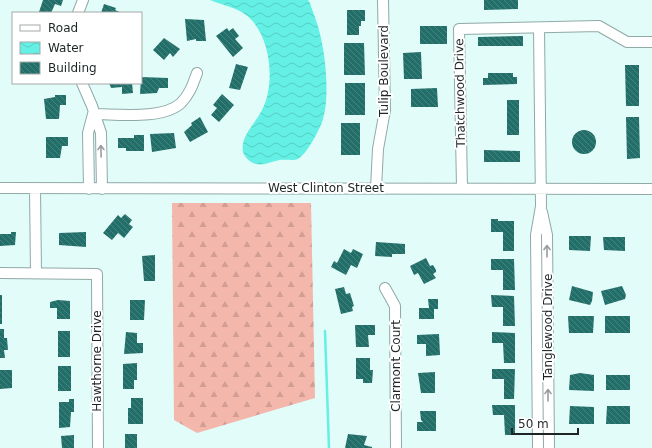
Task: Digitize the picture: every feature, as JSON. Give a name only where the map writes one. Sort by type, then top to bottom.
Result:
[{"type":"street","points":[[78,12],[83,0]]},
{"type":"street","name":"Tulip Boulevard","points":[[376,188],[378,149],[385,110],[383,0]]},
{"type":"street","points":[[539,28],[599,26],[627,42],[652,42]]},
{"type":"street","name":"Thatchwood Drive","points":[[462,188],[459,29],[539,28]]},
{"type":"street","name":"Tanglewood Drive","points":[[538,448],[536,235],[541,206],[539,28]]},
{"type":"street","points":[[93,114],[163,112],[181,104],[190,92],[197,73]]},
{"type":"street","points":[[82,84],[101,133],[102,189]]},
{"type":"street","points":[[88,189],[88,133],[93,114]]},
{"type":"street","name":"West Clinton Street","points":[[0,188],[652,189]]},
{"type":"street","points":[[0,273],[36,273],[35,189]]},
{"type":"street","name":"Tanglewood Drive","points":[[541,206],[547,235],[549,448]]},
{"type":"street","name":"Hawthorne Drive","points":[[36,273],[97,274],[98,448]]},
{"type":"street","name":"Clarmont Court","points":[[385,288],[395,306],[396,448]]},
{"type":"green space","points":[[172,203],[311,203],[315,398],[197,433],[174,420]]},
{"type":"water","points":[[210,0],[308,0],[310,3],[319,30],[326,68],[325,107],[323,118],[316,135],[308,149],[298,159],[280,160],[259,164],[250,161],[244,154],[243,146],[246,136],[262,110],[266,99],[270,74],[269,60],[261,34],[254,23],[242,12]]},
{"type":"building","points":[[43,0],[63,0],[61,6],[55,4],[51,12],[39,12]]},
{"type":"building","points":[[484,0],[518,0],[518,9],[484,10]]},
{"type":"building","points":[[104,4],[116,8],[115,10],[120,12],[101,12]]},
{"type":"building","points":[[347,10],[365,10],[365,21],[361,21],[361,26],[359,26],[359,35],[347,35]]},
{"type":"building","points":[[185,19],[204,20],[206,41],[196,41],[196,39],[187,41]]},
{"type":"building","points":[[420,26],[447,26],[447,44],[420,44]]},
{"type":"building","points":[[227,28],[229,31],[233,28],[239,36],[235,39],[243,48],[233,57],[216,36]]},
{"type":"building","points":[[523,36],[523,46],[478,46],[478,37]]},
{"type":"building","points":[[164,38],[180,49],[173,57],[170,53],[164,60],[153,50]]},
{"type":"building","points":[[344,43],[364,43],[365,75],[344,75]]},
{"type":"building","points":[[421,52],[422,79],[404,79],[403,53]]},
{"type":"building","points":[[236,64],[248,67],[240,90],[229,88]]},
{"type":"building","points":[[625,65],[639,65],[639,106],[626,106]]},
{"type":"building","points":[[488,73],[513,73],[513,77],[517,77],[517,84],[483,85],[483,78],[488,78]]},
{"type":"building","points":[[142,77],[168,78],[168,88],[159,88],[157,93],[140,94]]},
{"type":"building","points":[[345,83],[365,83],[365,115],[345,115]]},
{"type":"building","points":[[109,84],[132,84],[133,93],[122,94],[122,87],[111,88]]},
{"type":"building","points":[[437,88],[438,107],[411,107],[411,89]]},
{"type":"building","points":[[222,94],[234,105],[219,122],[211,115],[217,108],[213,105]]},
{"type":"building","points":[[55,95],[66,95],[66,105],[60,105],[59,119],[46,119],[44,99],[55,97]]},
{"type":"building","points":[[507,100],[519,100],[519,135],[507,135]]},
{"type":"building","points":[[200,117],[208,132],[190,142],[184,132],[192,125],[191,123]]},
{"type":"building","points":[[626,117],[639,117],[640,158],[627,159]]},
{"type":"building","points":[[341,123],[360,123],[360,155],[341,155]]},
{"type":"building","points":[[584,130],[593,133],[596,142],[593,151],[584,154],[575,151],[572,142],[575,133]]},
{"type":"building","points":[[174,133],[176,148],[152,152],[150,134]]},
{"type":"building","points":[[134,135],[144,135],[144,151],[126,151],[126,148],[118,148],[118,138],[134,138]]},
{"type":"building","points":[[46,137],[68,137],[68,146],[62,146],[60,158],[46,158]]},
{"type":"building","points":[[484,150],[520,151],[520,162],[484,162]]},
{"type":"building","points":[[125,214],[132,220],[129,224],[133,227],[124,238],[118,233],[112,240],[103,233],[118,215],[121,218]]},
{"type":"building","points":[[491,219],[498,219],[498,221],[514,221],[514,251],[503,251],[503,232],[491,232]]},
{"type":"building","points":[[11,232],[16,232],[15,245],[0,246],[0,234],[11,234]]},
{"type":"building","points":[[86,232],[86,247],[59,245],[59,233]]},
{"type":"building","points":[[569,236],[591,236],[590,251],[569,250]]},
{"type":"building","points":[[603,237],[625,237],[625,251],[604,250]]},
{"type":"building","points":[[376,242],[405,244],[405,254],[392,254],[392,257],[375,256]]},
{"type":"building","points":[[344,249],[351,253],[353,249],[363,254],[357,268],[351,265],[346,275],[331,267],[334,261],[337,263]]},
{"type":"building","points":[[155,255],[155,281],[144,281],[142,256]]},
{"type":"building","points":[[426,258],[430,266],[433,265],[436,270],[433,274],[436,278],[424,284],[418,273],[414,275],[410,266]]},
{"type":"building","points":[[491,259],[514,259],[515,290],[503,290],[503,270],[491,270]]},
{"type":"building","points":[[572,286],[593,292],[590,305],[569,300]]},
{"type":"building","points":[[622,286],[626,295],[625,299],[605,305],[601,291]]},
{"type":"building","points":[[344,287],[346,294],[350,293],[354,306],[352,307],[353,311],[341,314],[335,289]]},
{"type":"building","points":[[0,295],[2,295],[2,324],[0,324]]},
{"type":"building","points":[[491,295],[514,296],[515,326],[503,326],[503,307],[492,307]]},
{"type":"building","points":[[428,299],[438,299],[438,309],[434,309],[434,319],[419,319],[419,308],[429,308]]},
{"type":"building","points":[[58,300],[70,301],[70,319],[57,319],[57,308],[50,308],[50,302]]},
{"type":"building","points":[[130,300],[145,300],[144,320],[130,320]]},
{"type":"building","points":[[568,316],[594,316],[593,333],[569,333]]},
{"type":"building","points":[[605,316],[630,316],[630,333],[605,333]]},
{"type":"building","points":[[355,325],[375,325],[375,335],[368,335],[369,347],[356,347]]},
{"type":"building","points":[[0,329],[4,329],[4,338],[7,338],[8,350],[4,350],[5,358],[0,358]]},
{"type":"building","points":[[58,331],[70,331],[70,357],[58,357]]},
{"type":"building","points":[[126,332],[137,333],[137,343],[143,343],[143,353],[124,354]]},
{"type":"building","points":[[492,332],[515,333],[515,363],[504,363],[503,343],[492,343]]},
{"type":"building","points":[[439,334],[440,355],[426,356],[426,344],[417,344],[417,335]]},
{"type":"building","points":[[356,358],[370,358],[370,370],[373,370],[372,383],[363,383],[363,379],[356,379]]},
{"type":"building","points":[[137,363],[137,380],[134,380],[134,389],[123,389],[123,364]]},
{"type":"building","points":[[58,366],[71,366],[71,391],[58,391]]},
{"type":"building","points":[[492,369],[515,369],[514,399],[504,399],[504,379],[492,379]]},
{"type":"building","points":[[0,370],[12,370],[12,388],[0,389]]},
{"type":"building","points":[[435,372],[435,393],[421,393],[418,373]]},
{"type":"building","points":[[580,373],[594,375],[594,391],[569,390],[570,375]]},
{"type":"building","points":[[606,375],[630,375],[630,390],[606,390]]},
{"type":"building","points":[[131,398],[143,398],[143,424],[128,424],[128,408],[131,408]]},
{"type":"building","points":[[69,399],[74,399],[74,412],[71,412],[70,427],[59,428],[59,402],[69,402]]},
{"type":"building","points":[[492,405],[515,405],[515,435],[505,435],[504,415],[493,415]]},
{"type":"building","points":[[570,406],[594,407],[594,424],[569,424]]},
{"type":"building","points":[[607,406],[630,406],[630,424],[606,424]]},
{"type":"building","points":[[420,411],[436,411],[436,431],[417,431],[417,422],[423,422],[421,420]]},
{"type":"building","points":[[125,434],[137,434],[137,448],[125,448]]},
{"type":"building","points":[[348,434],[367,436],[364,445],[372,448],[345,448]]},
{"type":"building","points":[[74,435],[74,448],[62,448],[61,436]]},
{"type":"waterway","points":[[325,331],[329,448]]}]
